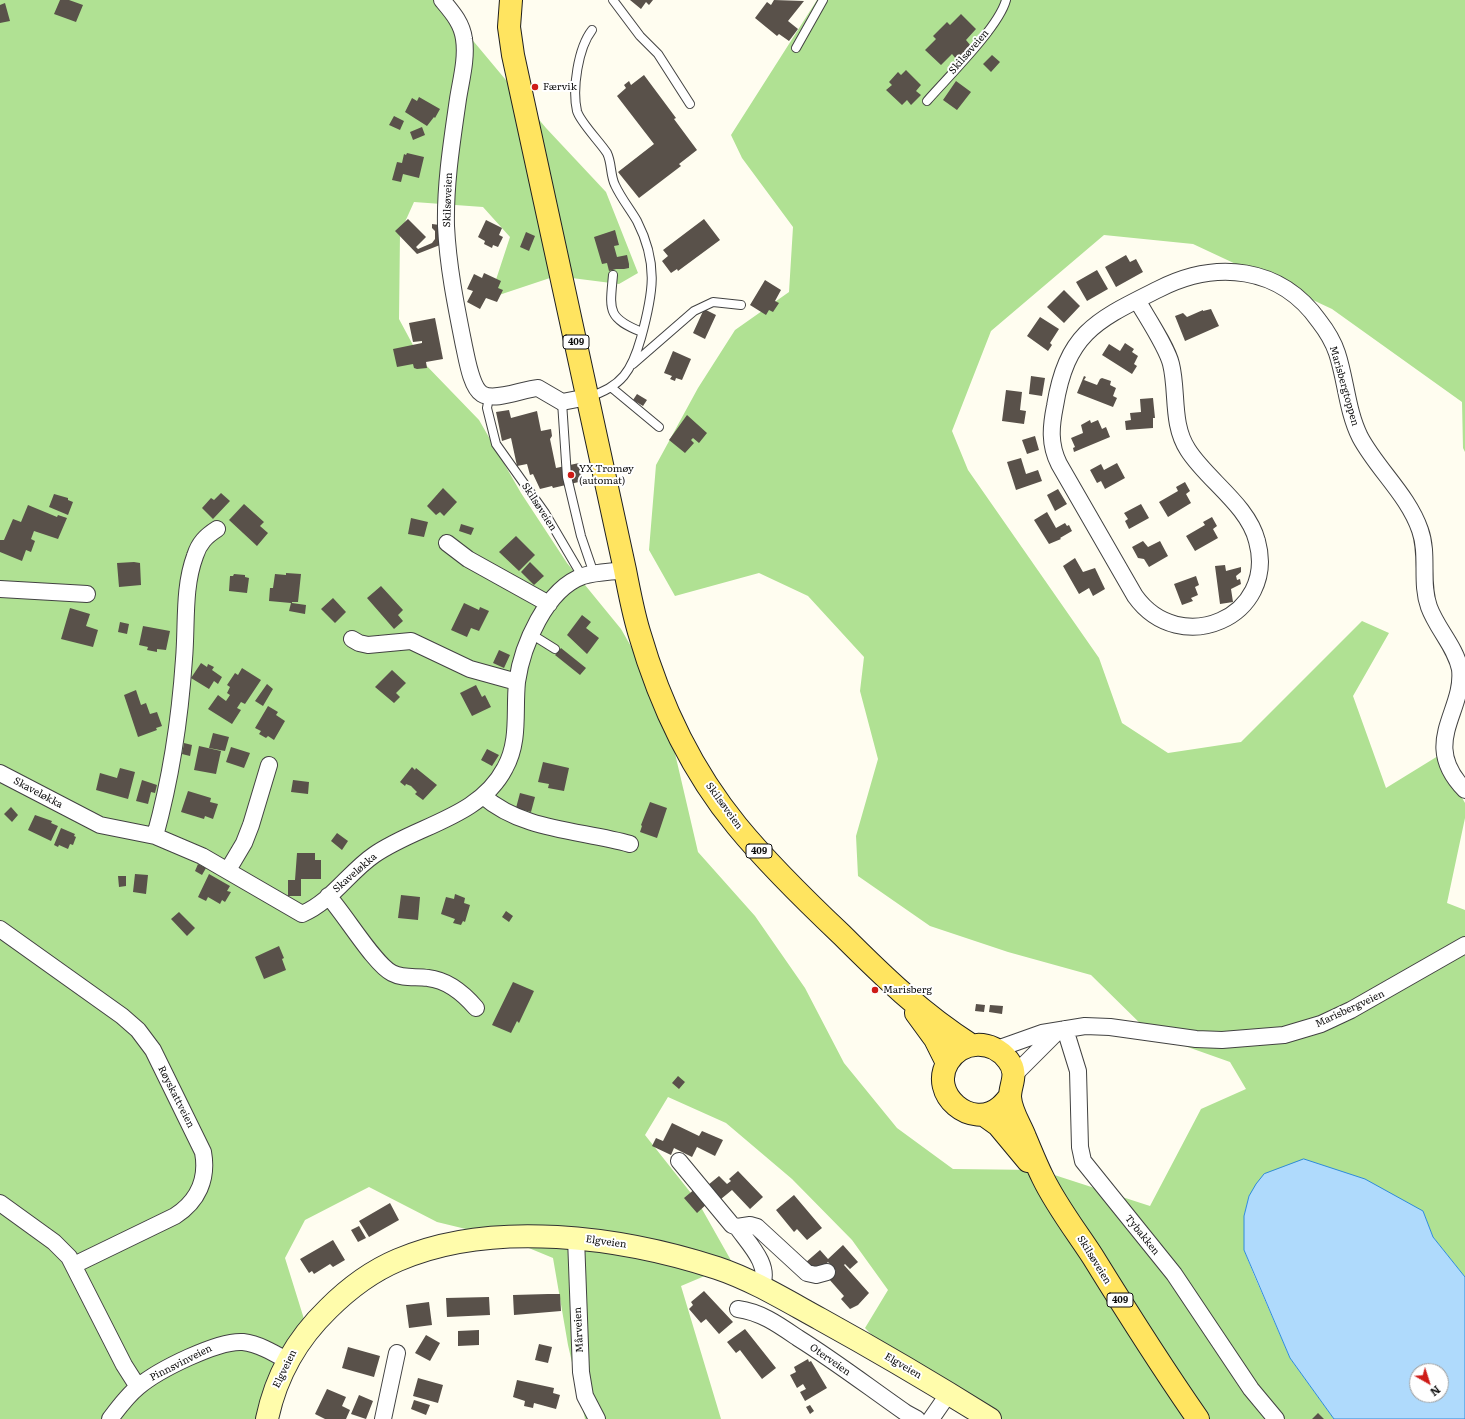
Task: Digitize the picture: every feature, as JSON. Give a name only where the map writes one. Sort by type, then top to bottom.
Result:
[{"type":"main road","name":"Skilsøveien","points":[[508,2],[513,55],[638,631],[655,682],[679,734],[712,792],[736,825],[768,861],[901,993],[970,1045]]},
{"type":"main road","name":"Skilsøveien","points":[[901,993],[935,1039],[947,1063],[943,1082],[949,1099],[955,1106],[965,1112],[984,1115],[998,1125],[1044,1180],[1166,1372],[1198,1419]]},
{"type":"main road","points":[[947,1063],[956,1051],[970,1045],[985,1044],[1002,1048],[1009,1061],[1017,1070]]},
{"type":"main road","name":"Skilsøveien","points":[[1017,1070],[1010,1096],[1015,1117],[1044,1180]]},
{"type":"main road","points":[[984,1115],[999,1108],[1010,1096]]},
{"type":"main road","name":"Elgveien","points":[[267,1419],[274,1392],[292,1351],[310,1326],[338,1299],[374,1272],[399,1260],[437,1247],[468,1241],[520,1236],[576,1238],[656,1251],[718,1268],[761,1286],[949,1393],[990,1419]]},
{"type":"street","name":"Skilsøveien","points":[[442,0],[456,17],[462,28],[464,40],[448,191],[446,226],[452,288],[473,380],[481,394],[490,397]]},
{"type":"street","name":"Marisbergtoppen","points":[[1137,300],[1171,362],[1175,380],[1177,421],[1185,444],[1193,457],[1250,523],[1258,541],[1260,554],[1260,572],[1250,595],[1234,614],[1213,625],[1194,628],[1166,622],[1150,613],[1142,606],[1063,471],[1052,448],[1052,426],[1058,384],[1066,361],[1072,351],[1091,328],[1103,318],[1137,300],[1181,278],[1202,273],[1224,271],[1254,275],[1274,282],[1294,294],[1311,311],[1324,328],[1337,352],[1347,399],[1359,436],[1414,515],[1419,527],[1425,549],[1426,598],[1434,619],[1452,648],[1463,679],[1446,730],[1445,748],[1453,776],[1465,790]]},
{"type":"street","points":[[490,397],[538,388],[562,402],[588,398]]},
{"type":"street","points":[[155,836],[174,748],[184,660],[187,601],[190,576],[199,546],[204,537],[217,529]]},
{"type":"street","points":[[447,543],[474,563],[549,604]]},
{"type":"street","points":[[588,575],[625,570]]},
{"type":"street","name":"Skaveløkka","points":[[0,773],[100,825],[155,836],[202,856],[302,914],[315,908],[374,855],[430,827],[474,803],[483,796],[505,769],[512,753],[517,718],[517,682],[524,652],[531,634],[549,604],[564,586],[588,575]]},
{"type":"street","points":[[0,589],[87,594]]},
{"type":"street","points":[[352,639],[359,643],[368,645],[411,641],[470,669],[517,682]]},
{"type":"street","points":[[228,870],[244,843],[269,765]]},
{"type":"street","points":[[483,796],[498,809],[537,824],[610,838],[630,844]]},
{"type":"street","points":[[328,896],[376,958],[392,973],[407,977],[430,978],[441,982],[458,990],[476,1008]]},
{"type":"street","name":"Røyskattveien","points":[[0,929],[122,1016],[138,1030],[153,1050],[203,1152],[205,1161],[204,1178],[195,1199],[189,1205],[175,1216],[74,1265]]},
{"type":"street","name":"Marisbergveien","points":[[1002,1048],[1042,1033],[1085,1026],[1110,1027],[1196,1039],[1222,1040],[1284,1035],[1321,1024],[1351,1010],[1465,945]]},
{"type":"street","points":[[1017,1070],[1061,1031]]},
{"type":"street","name":"Tybakken","points":[[1061,1031],[1078,1071],[1080,1147],[1083,1161],[1174,1274],[1251,1389],[1276,1419]]},
{"type":"street","points":[[679,1161],[732,1225],[750,1225],[757,1227],[807,1273],[816,1274],[827,1272]]},
{"type":"street","points":[[0,1203],[54,1242],[66,1253],[74,1265],[124,1365],[138,1387]]},
{"type":"street","points":[[737,1226],[765,1271],[764,1280],[761,1286]]},
{"type":"street","name":"Mårveien","points":[[576,1238],[581,1372],[585,1396],[597,1419]]},
{"type":"street","name":"Oterveien","points":[[738,1309],[751,1311],[763,1316],[814,1348],[906,1414],[917,1419]]},
{"type":"street","name":"Pinnsvinveien","points":[[110,1419],[138,1387],[153,1377],[212,1347],[222,1344],[248,1343],[288,1361]]},
{"type":"street","points":[[383,1419],[397,1353]]},
{"type":"street","points":[[931,1419],[949,1393]]},
{"type":"lane","points":[[613,0],[640,36],[658,54],[690,104]]},
{"type":"lane","points":[[796,48],[823,0]]},
{"type":"lane","name":"Skilsøveien","points":[[927,101],[992,26],[1006,0]]},
{"type":"lane","points":[[588,398],[612,388],[628,373],[633,364],[647,315],[653,273],[648,246],[636,221],[614,184],[610,161],[578,113],[575,95],[579,65],[582,49],[592,30]]},
{"type":"lane","points":[[613,275],[611,311],[616,317],[642,332]]},
{"type":"lane","points":[[633,364],[694,311],[713,302],[741,305]]},
{"type":"lane","points":[[612,388],[659,427]]},
{"type":"lane","name":"Skilsøveien","points":[[490,397],[487,408],[496,444],[588,575]]},
{"type":"lane","points":[[562,402],[568,477],[588,575]]},
{"type":"lane","points":[[531,634],[555,649]]},
{"type":"green space","points":[[0,0],[439,0],[546,128],[606,192],[638,273],[619,284],[556,276],[490,298],[510,237],[483,207],[414,202],[400,233],[399,319],[421,360],[479,420],[521,493],[567,563],[621,629],[663,702],[698,852],[755,916],[805,988],[844,1063],[897,1128],[953,1169],[1039,1170],[1150,1206],[1201,1109],[1246,1089],[1230,1062],[1151,1034],[1091,975],[1008,952],[930,926],[858,876],[856,836],[878,759],[860,691],[864,657],[808,596],[759,573],[675,596],[649,550],[656,465],[698,388],[735,330],[789,292],[793,227],[742,158],[731,135],[817,0],[1465,0],[1465,452],[1463,448],[1462,402],[1332,309],[1193,244],[1104,235],[991,331],[952,431],[968,470],[1099,658],[1122,723],[1168,753],[1241,742],[1362,621],[1389,633],[1353,696],[1386,788],[1438,756],[1465,803],[1465,818],[1447,903],[1465,910],[1465,1277],[1433,1237],[1423,1211],[1249,1196],[1244,1216],[1244,1250],[1290,1358],[1334,1419],[983,1419],[913,1377],[865,1328],[888,1290],[852,1240],[792,1179],[726,1123],[668,1097],[645,1135],[698,1202],[733,1264],[681,1286],[721,1419],[585,1419],[568,1345],[553,1258],[507,1239],[437,1222],[369,1187],[305,1220],[285,1258],[304,1319],[275,1419],[0,1419]]},
{"type":"water","points":[[1304,1159],[1365,1179],[1423,1211],[1433,1237],[1465,1277],[1465,1419],[1334,1419],[1290,1358],[1244,1250],[1244,1216],[1249,1196],[1264,1174]]},
{"type":"building","points":[[60,0],[69,0],[83,5],[76,22],[54,14]]},
{"type":"building","points":[[630,0],[653,0],[649,5],[646,2],[641,9]]},
{"type":"building","points":[[774,0],[804,1],[788,21],[798,29],[789,41],[779,34],[777,36],[755,18],[767,2],[771,5]]},
{"type":"building","points":[[5,3],[10,21],[0,23],[0,5]]},
{"type":"building","points":[[961,14],[976,29],[966,40],[971,46],[957,60],[952,54],[941,65],[925,50],[936,39],[933,36],[947,22],[950,25]]},
{"type":"building","points":[[992,55],[1000,62],[991,72],[983,64]]},
{"type":"building","points":[[906,70],[921,85],[916,91],[921,95],[911,105],[907,100],[902,105],[886,90],[892,85],[889,82],[898,72],[901,75]]},
{"type":"building","points":[[644,75],[676,118],[674,119],[697,150],[679,164],[681,166],[639,198],[618,172],[654,144],[617,96],[626,88],[624,85],[629,81],[631,85]]},
{"type":"building","points":[[956,81],[971,92],[957,110],[943,100]]},
{"type":"building","points":[[419,97],[440,109],[435,118],[434,117],[427,126],[405,112],[412,98],[417,101]]},
{"type":"building","points":[[394,116],[404,121],[400,130],[389,125]]},
{"type":"building","points":[[422,127],[425,135],[413,140],[410,132]]},
{"type":"building","points":[[407,153],[424,157],[419,178],[403,174],[401,182],[392,180],[397,162],[402,163],[404,154],[406,155]]},
{"type":"building","points":[[408,219],[426,237],[416,247],[418,249],[432,243],[435,239],[435,231],[432,228],[432,224],[440,225],[440,245],[417,254],[395,231]]},
{"type":"building","points":[[704,219],[720,240],[678,271],[677,269],[671,273],[662,261],[668,256],[663,250]]},
{"type":"building","points":[[486,220],[502,228],[499,235],[503,237],[498,247],[493,245],[492,248],[484,244],[485,241],[478,237]]},
{"type":"building","points":[[615,230],[619,245],[614,246],[617,257],[627,255],[629,268],[609,271],[607,263],[602,264],[594,237]]},
{"type":"building","points":[[526,232],[535,236],[529,251],[520,247]]},
{"type":"building","points":[[1126,255],[1130,262],[1136,259],[1143,272],[1116,287],[1105,267]]},
{"type":"building","points":[[1097,270],[1108,289],[1087,301],[1076,282]]},
{"type":"building","points":[[484,273],[501,281],[498,288],[503,290],[497,302],[486,298],[480,309],[467,302],[473,291],[467,289],[474,274],[482,278]]},
{"type":"building","points":[[765,280],[781,290],[775,301],[779,303],[773,312],[769,310],[766,315],[750,305]]},
{"type":"building","points":[[1064,290],[1080,306],[1064,323],[1047,307]]},
{"type":"building","points":[[704,309],[716,315],[705,339],[693,333]]},
{"type":"building","points":[[1211,309],[1219,326],[1185,341],[1175,316],[1183,313],[1187,317],[1203,310]]},
{"type":"building","points":[[1040,317],[1059,329],[1050,343],[1052,345],[1048,351],[1027,336]]},
{"type":"building","points":[[435,318],[443,359],[426,362],[427,368],[417,369],[414,368],[413,364],[397,367],[393,349],[422,343],[422,341],[413,342],[409,323]]},
{"type":"building","points":[[1125,343],[1134,349],[1132,352],[1138,356],[1134,364],[1137,366],[1132,374],[1102,355],[1109,344],[1120,351]]},
{"type":"building","points":[[673,351],[691,359],[682,380],[676,378],[675,381],[670,379],[672,376],[664,373]]},
{"type":"building","points":[[1031,376],[1045,378],[1042,396],[1029,394]]},
{"type":"building","points":[[1084,376],[1086,377],[1084,380],[1097,385],[1102,378],[1111,381],[1110,385],[1116,388],[1113,396],[1117,398],[1113,407],[1077,393]]},
{"type":"building","points":[[1006,390],[1022,392],[1020,410],[1026,411],[1024,424],[1002,421]]},
{"type":"building","points":[[637,394],[647,400],[643,406],[633,400]]},
{"type":"building","points":[[1153,398],[1155,418],[1153,418],[1153,428],[1126,430],[1125,421],[1131,420],[1130,413],[1141,412],[1140,399]]},
{"type":"building","points":[[509,410],[511,418],[537,411],[541,431],[551,429],[552,436],[550,439],[556,468],[579,463],[583,481],[553,488],[552,486],[540,489],[533,474],[530,475],[527,464],[517,466],[511,438],[502,441],[496,412]]},
{"type":"building","points":[[687,415],[707,433],[699,443],[693,438],[691,440],[694,443],[685,453],[669,440]]},
{"type":"building","points":[[1090,420],[1091,423],[1098,420],[1102,429],[1106,427],[1110,437],[1074,452],[1073,448],[1075,447],[1071,438],[1083,433],[1081,425]]},
{"type":"building","points":[[1035,436],[1039,450],[1027,454],[1022,440]]},
{"type":"building","points":[[1021,458],[1026,474],[1038,470],[1042,481],[1016,490],[1007,462]]},
{"type":"building","points":[[1117,463],[1125,478],[1105,489],[1101,481],[1097,483],[1090,470],[1101,464],[1104,470]]},
{"type":"building","points":[[1185,482],[1190,491],[1186,494],[1191,503],[1168,517],[1159,502],[1178,491],[1176,487]]},
{"type":"building","points":[[443,488],[457,502],[444,516],[440,512],[436,515],[427,506]]},
{"type":"building","points":[[1058,489],[1067,504],[1055,511],[1047,495]]},
{"type":"building","points":[[221,493],[230,501],[213,519],[202,508],[211,498],[214,500]]},
{"type":"building","points":[[54,494],[68,498],[68,500],[73,502],[68,515],[49,507]]},
{"type":"building","points":[[244,504],[264,522],[260,526],[268,533],[257,546],[229,520]]},
{"type":"building","points":[[1141,504],[1149,518],[1129,529],[1125,521],[1128,519],[1124,513]]},
{"type":"building","points":[[28,505],[57,517],[58,515],[67,518],[58,539],[34,531],[31,539],[35,541],[31,552],[26,550],[22,561],[0,552],[0,540],[4,540],[13,519],[21,522]]},
{"type":"building","points":[[1047,512],[1056,528],[1065,523],[1067,526],[1069,525],[1072,531],[1060,538],[1061,539],[1049,544],[1034,520]]},
{"type":"building","points":[[1212,517],[1217,526],[1213,529],[1218,538],[1195,551],[1186,536],[1205,525],[1203,522]]},
{"type":"building","points":[[411,518],[428,522],[424,537],[408,534]]},
{"type":"building","points":[[461,524],[474,528],[471,535],[459,531]]},
{"type":"building","points":[[516,536],[535,555],[519,571],[499,552]]},
{"type":"building","points":[[1143,541],[1148,547],[1160,541],[1168,556],[1149,567],[1144,559],[1138,558],[1132,547]]},
{"type":"building","points":[[1075,558],[1083,572],[1095,568],[1105,589],[1093,596],[1089,588],[1079,594],[1063,566]]},
{"type":"building","points":[[530,562],[544,576],[534,585],[521,572]]},
{"type":"building","points":[[117,563],[140,563],[141,585],[119,587]]},
{"type":"building","points":[[1225,565],[1226,571],[1241,567],[1241,572],[1236,576],[1237,580],[1240,579],[1241,584],[1231,589],[1233,602],[1220,604],[1215,566]]},
{"type":"building","points":[[286,573],[301,574],[298,602],[292,603],[306,605],[305,614],[289,611],[291,603],[269,601],[270,588],[273,588],[275,574],[286,575]]},
{"type":"building","points":[[234,574],[245,575],[245,577],[249,578],[247,593],[229,591],[230,576],[233,576]]},
{"type":"building","points":[[1196,576],[1199,585],[1195,587],[1198,595],[1191,598],[1193,601],[1182,605],[1174,584]]},
{"type":"building","points":[[381,586],[403,610],[398,615],[403,621],[394,629],[367,598]]},
{"type":"building","points":[[333,598],[346,612],[335,623],[321,609]]},
{"type":"building","points":[[464,603],[479,610],[480,607],[489,611],[479,631],[471,628],[467,637],[451,630]]},
{"type":"building","points":[[70,608],[90,614],[86,626],[98,630],[93,647],[61,639]]},
{"type":"building","points":[[582,615],[591,622],[586,628],[599,638],[587,654],[567,635]]},
{"type":"building","points":[[120,622],[129,624],[127,634],[118,632]]},
{"type":"building","points":[[143,626],[170,631],[166,650],[157,649],[157,652],[147,650],[148,647],[139,645]]},
{"type":"building","points":[[561,648],[586,668],[580,675],[555,655]]},
{"type":"building","points":[[499,650],[510,655],[504,668],[493,663]]},
{"type":"building","points":[[201,663],[207,667],[208,664],[214,667],[212,670],[222,677],[218,684],[214,681],[209,689],[191,678]]},
{"type":"building","points":[[242,668],[261,680],[245,704],[241,702],[237,708],[241,710],[232,724],[208,709],[218,695],[226,701],[230,695],[227,693],[230,687],[227,685],[235,673],[238,675]]},
{"type":"building","points":[[392,670],[406,683],[396,693],[400,697],[394,703],[375,687]]},
{"type":"building","points":[[267,684],[273,689],[263,706],[255,701]]},
{"type":"building","points":[[476,685],[482,697],[485,695],[491,707],[472,716],[460,693]]},
{"type":"building","points":[[136,690],[141,705],[146,703],[150,714],[157,712],[162,726],[156,728],[157,730],[138,737],[124,695]]},
{"type":"building","points":[[268,706],[278,712],[276,715],[285,721],[274,740],[268,736],[266,738],[259,734],[261,731],[255,728]]},
{"type":"building","points":[[213,733],[229,737],[225,751],[209,748]]},
{"type":"building","points":[[184,743],[192,745],[190,756],[182,754]]},
{"type":"building","points":[[199,746],[221,751],[216,774],[194,770]]},
{"type":"building","points":[[231,747],[250,753],[244,768],[226,762]]},
{"type":"building","points":[[487,749],[499,755],[492,766],[481,760]]},
{"type":"building","points":[[543,762],[569,768],[564,791],[548,788],[549,784],[538,782]]},
{"type":"building","points":[[412,767],[415,770],[416,768],[437,785],[423,800],[415,794],[417,792],[411,786],[406,784],[405,786],[400,782]]},
{"type":"building","points":[[120,768],[135,772],[128,799],[96,790],[100,773],[117,778]]},
{"type":"building","points":[[142,780],[157,785],[155,793],[151,792],[148,804],[136,801]]},
{"type":"building","points":[[293,780],[309,782],[308,794],[291,792]]},
{"type":"building","points":[[188,791],[211,798],[210,802],[218,804],[213,819],[205,816],[204,819],[181,812]]},
{"type":"building","points":[[520,793],[535,797],[531,812],[516,808]]},
{"type":"building","points":[[650,802],[667,808],[657,838],[640,832],[641,825]]},
{"type":"building","points":[[11,807],[18,815],[12,822],[4,814]]},
{"type":"building","points":[[35,815],[52,821],[51,823],[58,826],[51,841],[28,830]]},
{"type":"building","points":[[61,828],[75,834],[74,836],[76,837],[73,845],[70,844],[68,849],[59,845],[58,847],[54,845]]},
{"type":"building","points":[[337,833],[348,841],[342,850],[331,841]]},
{"type":"building","points":[[297,853],[315,853],[315,860],[321,860],[321,879],[301,879],[301,896],[288,896],[288,880],[295,880]]},
{"type":"building","points":[[198,864],[206,868],[202,875],[195,871]]},
{"type":"building","points":[[135,874],[148,875],[146,894],[133,892]]},
{"type":"building","points":[[209,874],[230,886],[227,891],[231,892],[225,902],[222,900],[220,904],[208,897],[206,901],[198,897]]},
{"type":"building","points":[[118,876],[126,876],[126,886],[119,887]]},
{"type":"building","points":[[455,894],[465,898],[464,903],[470,905],[465,922],[463,921],[461,925],[453,923],[455,919],[441,914],[446,897],[454,899]]},
{"type":"building","points":[[401,895],[420,897],[418,920],[398,918]]},
{"type":"building","points":[[506,911],[513,916],[509,922],[502,917]]},
{"type":"building","points":[[179,912],[195,928],[187,936],[171,919]]},
{"type":"building","points":[[279,946],[284,958],[282,959],[286,970],[264,979],[255,957]]},
{"type":"building","points":[[513,982],[534,991],[519,1023],[517,1021],[511,1033],[492,1025]]},
{"type":"building","points":[[976,1004],[985,1005],[984,1012],[975,1011]]},
{"type":"building","points":[[990,1005],[1003,1006],[1002,1014],[989,1012]]},
{"type":"building","points":[[678,1076],[685,1082],[679,1089],[672,1083]]},
{"type":"building","points":[[672,1123],[699,1136],[702,1131],[723,1140],[715,1156],[697,1147],[692,1157],[674,1148],[671,1155],[652,1146],[656,1138],[663,1141]]},
{"type":"building","points":[[738,1171],[763,1197],[750,1209],[732,1190],[721,1199],[708,1185],[719,1176],[727,1184],[731,1181],[729,1179]]},
{"type":"building","points":[[696,1188],[709,1202],[697,1213],[684,1198]]},
{"type":"building","points":[[794,1195],[822,1228],[807,1240],[797,1229],[794,1232],[776,1210]]},
{"type":"building","points":[[390,1203],[399,1220],[369,1237],[359,1221]]},
{"type":"building","points":[[359,1226],[366,1238],[358,1242],[351,1230]]},
{"type":"building","points":[[333,1240],[345,1260],[333,1267],[330,1264],[314,1274],[312,1271],[309,1273],[300,1259]]},
{"type":"building","points":[[843,1245],[858,1262],[850,1269],[845,1264],[844,1265],[869,1293],[858,1305],[850,1309],[841,1299],[844,1296],[828,1278],[836,1271],[828,1262],[815,1274],[805,1263],[820,1250],[828,1259]]},
{"type":"building","points":[[704,1291],[733,1322],[719,1334],[706,1319],[701,1323],[689,1309],[693,1305],[691,1302]]},
{"type":"building","points":[[560,1294],[561,1311],[514,1315],[513,1295]]},
{"type":"building","points":[[489,1297],[490,1315],[447,1317],[446,1298]]},
{"type":"building","points":[[429,1302],[432,1325],[409,1328],[406,1305]]},
{"type":"building","points":[[745,1329],[776,1368],[762,1379],[740,1350],[736,1353],[727,1342]]},
{"type":"building","points":[[479,1330],[479,1345],[458,1346],[458,1331]]},
{"type":"building","points":[[426,1335],[440,1343],[430,1361],[415,1353]]},
{"type":"building","points":[[539,1344],[552,1347],[548,1363],[535,1360]]},
{"type":"building","points":[[348,1347],[380,1356],[374,1377],[342,1368]]},
{"type":"building","points":[[808,1359],[809,1362],[811,1361],[827,1388],[805,1401],[800,1392],[806,1389],[803,1384],[797,1388],[790,1375],[796,1372],[794,1367]]},
{"type":"building","points":[[418,1378],[443,1385],[438,1403],[413,1396]]},
{"type":"building","points":[[517,1380],[554,1388],[553,1393],[560,1395],[556,1409],[534,1403],[533,1408],[524,1406],[525,1401],[513,1397]]},
{"type":"building","points":[[327,1389],[346,1397],[342,1406],[350,1410],[346,1419],[325,1419],[315,1414]]},
{"type":"building","points":[[359,1395],[373,1401],[366,1419],[351,1414]]},
{"type":"building","points":[[414,1400],[430,1405],[426,1415],[411,1409]]},
{"type":"building","points":[[810,1405],[814,1411],[810,1414],[806,1407]]},
{"type":"building","points":[[1318,1413],[1324,1419],[1312,1419]]},
{"type":"place","name":"Færvik","points":[[535,87]]},
{"type":"place","name":"YX Tromøy (automat)","points":[[571,475]]},
{"type":"place","name":"Marisberg","points":[[875,990]]}]
